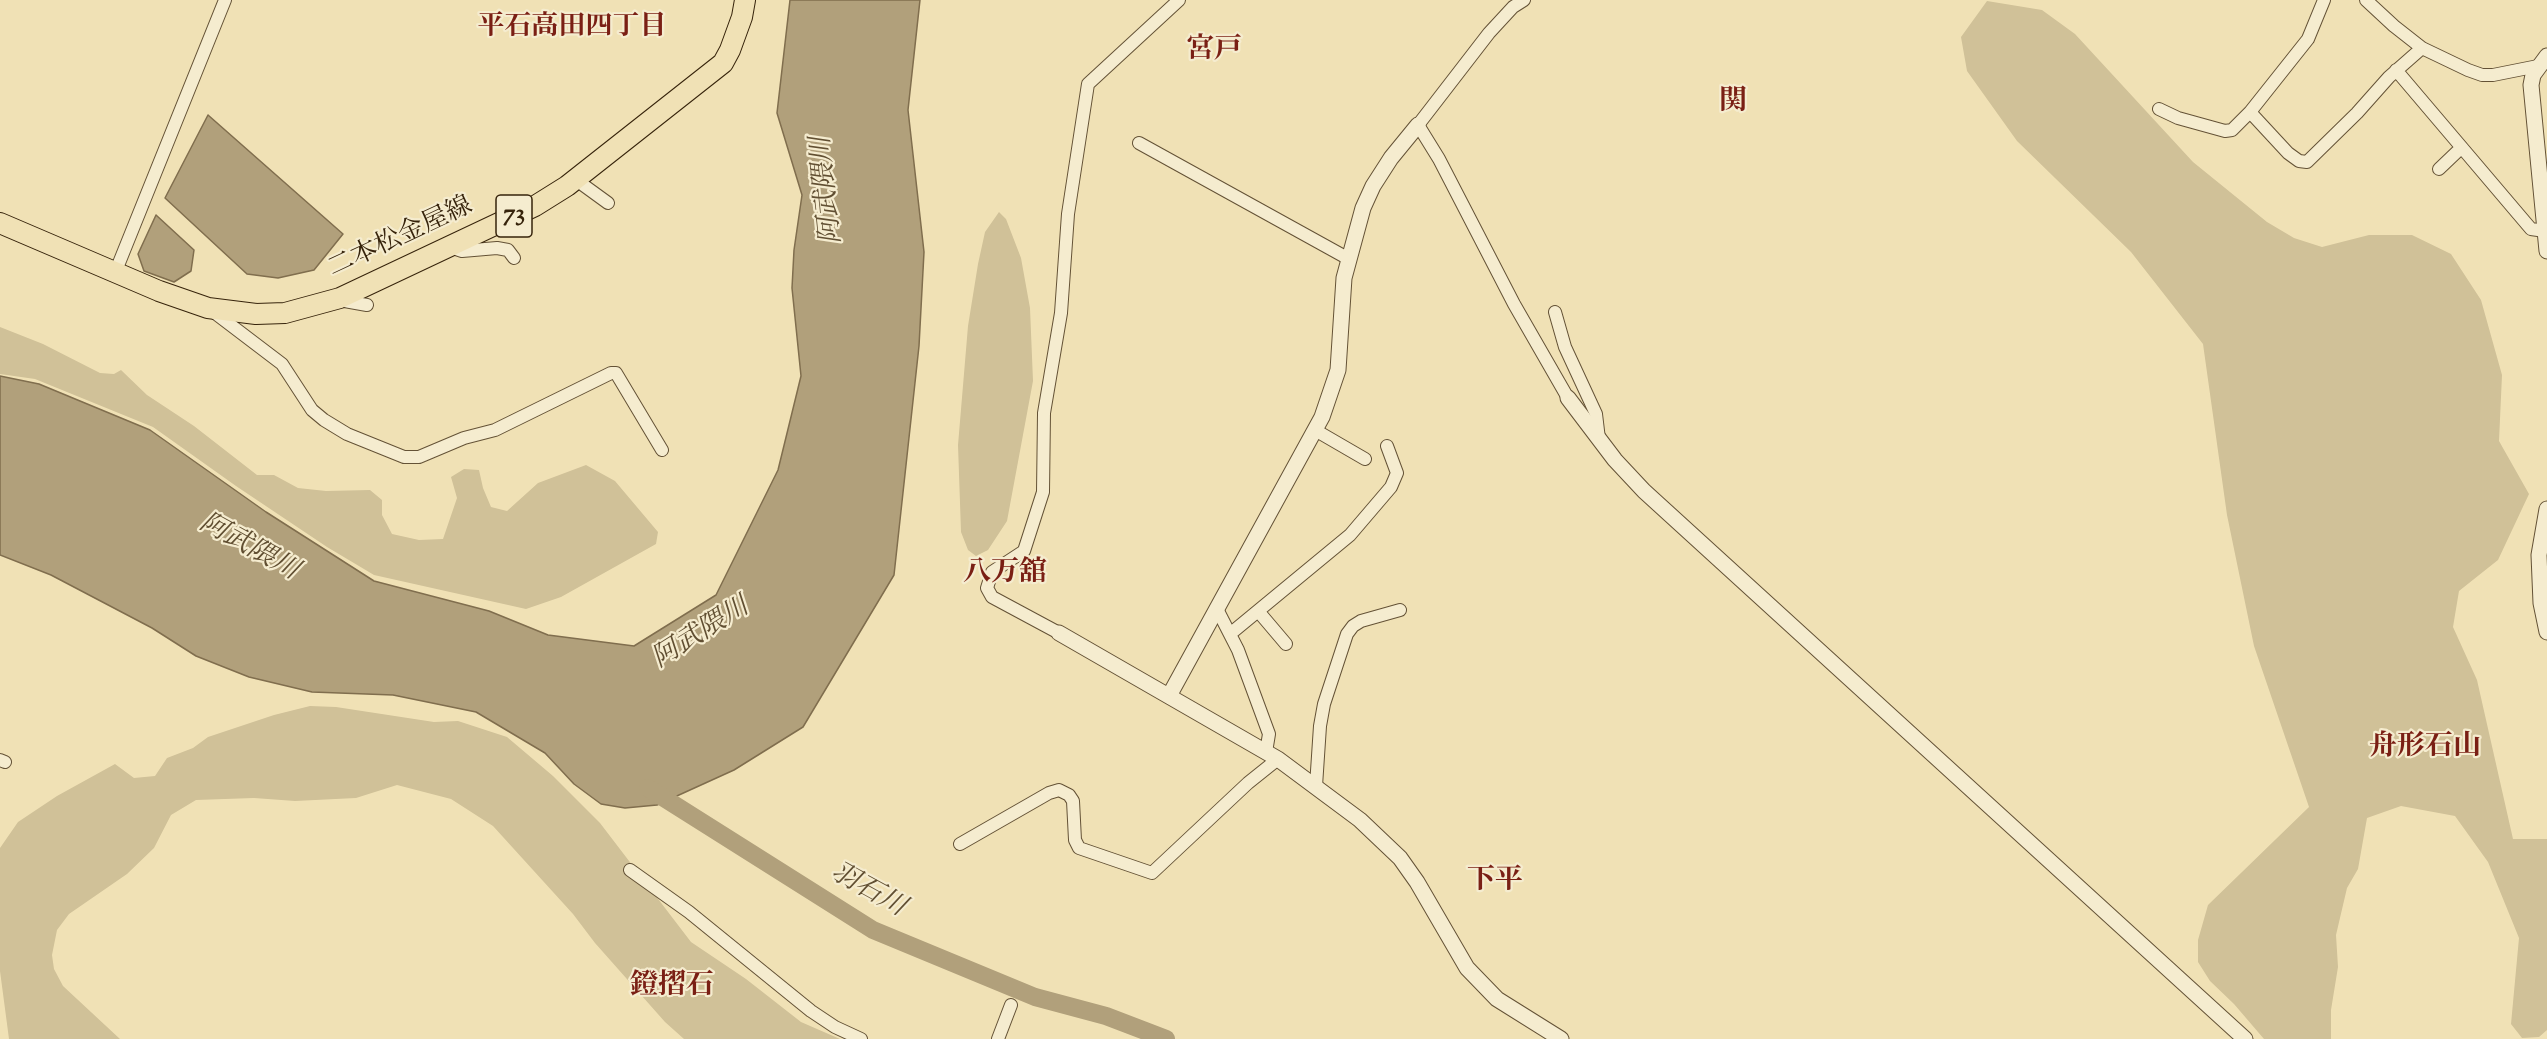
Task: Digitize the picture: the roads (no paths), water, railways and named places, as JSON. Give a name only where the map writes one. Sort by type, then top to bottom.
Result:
[{"type":"main road","name":"二本松金屋線","points":[[0,223],[115,273],[208,308],[256,314],[285,313],[335,300],[535,206],[575,179],[723,63],[742,17],[745,0]]},
{"type":"street","points":[[115,273],[225,0]]},
{"type":"street","points":[[1179,0],[1088,84],[1068,214],[1061,313],[1044,413],[1043,492],[1024,551],[992,572],[987,588],[992,597],[1272,756],[1360,820],[1400,858],[1417,882],[1467,968],[1497,999],[1561,1039]]},
{"type":"street","points":[[1169,696],[1316,430],[1338,370],[1344,278],[1363,208],[1372,186],[1391,158],[1489,33],[1513,7],[1524,0]]},
{"type":"street","points":[[2159,109],[2178,118],[2226,131],[2232,130],[2250,112],[2308,39],[2324,0]]},
{"type":"street","points":[[2366,0],[2422,48],[2482,75],[2505,73],[2542,61]]},
{"type":"street","points":[[2250,112],[2288,153],[2300,161],[2307,162],[2357,113],[2392,74],[2422,48]]},
{"type":"street","points":[[2542,61],[2531,86],[2544,196],[2547,251]]},
{"type":"street","points":[[2375,73],[2392,74],[2461,148],[2531,229],[2545,231]]},
{"type":"street","points":[[1418,125],[1439,159],[1514,304],[1568,398],[1599,440],[1644,491],[2245,1039]]},
{"type":"street","points":[[1139,143],[1349,259]]},
{"type":"street","points":[[2439,169],[2461,148]]},
{"type":"street","points":[[575,179],[608,203]]},
{"type":"street","points":[[450,247],[462,251],[497,248],[508,250],[514,258]]},
{"type":"street","points":[[335,300],[367,305]]},
{"type":"street","points":[[208,308],[282,364],[312,410],[324,420],[347,434],[404,457],[419,457],[464,438],[495,430],[611,373],[616,373],[662,450]]},
{"type":"street","points":[[1555,312],[1565,347],[1596,414],[1599,440]]},
{"type":"street","points":[[1316,430],[1365,459]]},
{"type":"street","points":[[1230,634],[1350,535],[1391,487],[1397,473],[1387,446]]},
{"type":"street","points":[[2547,509],[2539,555],[2541,603],[2547,632]]},
{"type":"street","points":[[960,844],[1048,793],[1059,790],[1069,795],[1073,801],[1075,840],[1079,848],[1152,873],[1248,783],[1272,756],[1269,734],[1238,650],[1217,609]]},
{"type":"street","points":[[1316,786],[1320,726],[1324,704],[1347,634],[1361,621],[1400,610]]},
{"type":"street","points":[[1258,611],[1286,644]]},
{"type":"street","points":[[630,870],[689,912],[811,1011],[835,1027],[861,1039]]},
{"type":"street","points":[[998,1039],[1011,1005]]},
{"type":"water","name":"阿武隈川","points":[[790,0],[920,0],[908,110],[924,252],[919,346],[894,575],[803,727],[734,770],[657,805],[625,808],[601,804],[574,784],[545,753],[476,712],[393,695],[312,692],[249,677],[196,656],[152,628],[51,575],[0,555],[0,376],[39,384],[150,430],[266,512],[374,581],[489,611],[548,635],[634,646],[716,595],[778,470],[801,376],[792,288],[794,250],[802,195],[777,113]]},
{"type":"water","points":[[208,115],[343,234],[314,270],[278,278],[247,274],[165,198]]},
{"type":"water","points":[[156,215],[194,250],[191,271],[174,282],[144,271],[138,254]]},
{"type":"waterway","name":"羽石川","points":[[648,788],[873,930],[1035,997],[1106,1016],[1166,1039]]},
{"type":"district","name":"平石高田四丁目","points":[[572,29]]},
{"type":"district","name":"宮戸","points":[[1214,52]]},
{"type":"district","name":"関","points":[[1733,104]]},
{"type":"district","name":"八万舘","points":[[1005,575]]},
{"type":"district","name":"舟形石山","points":[[2425,749]]},
{"type":"district","name":"下平","points":[[1495,883]]},
{"type":"district","name":"鐙摺石","points":[[672,988]]}]
